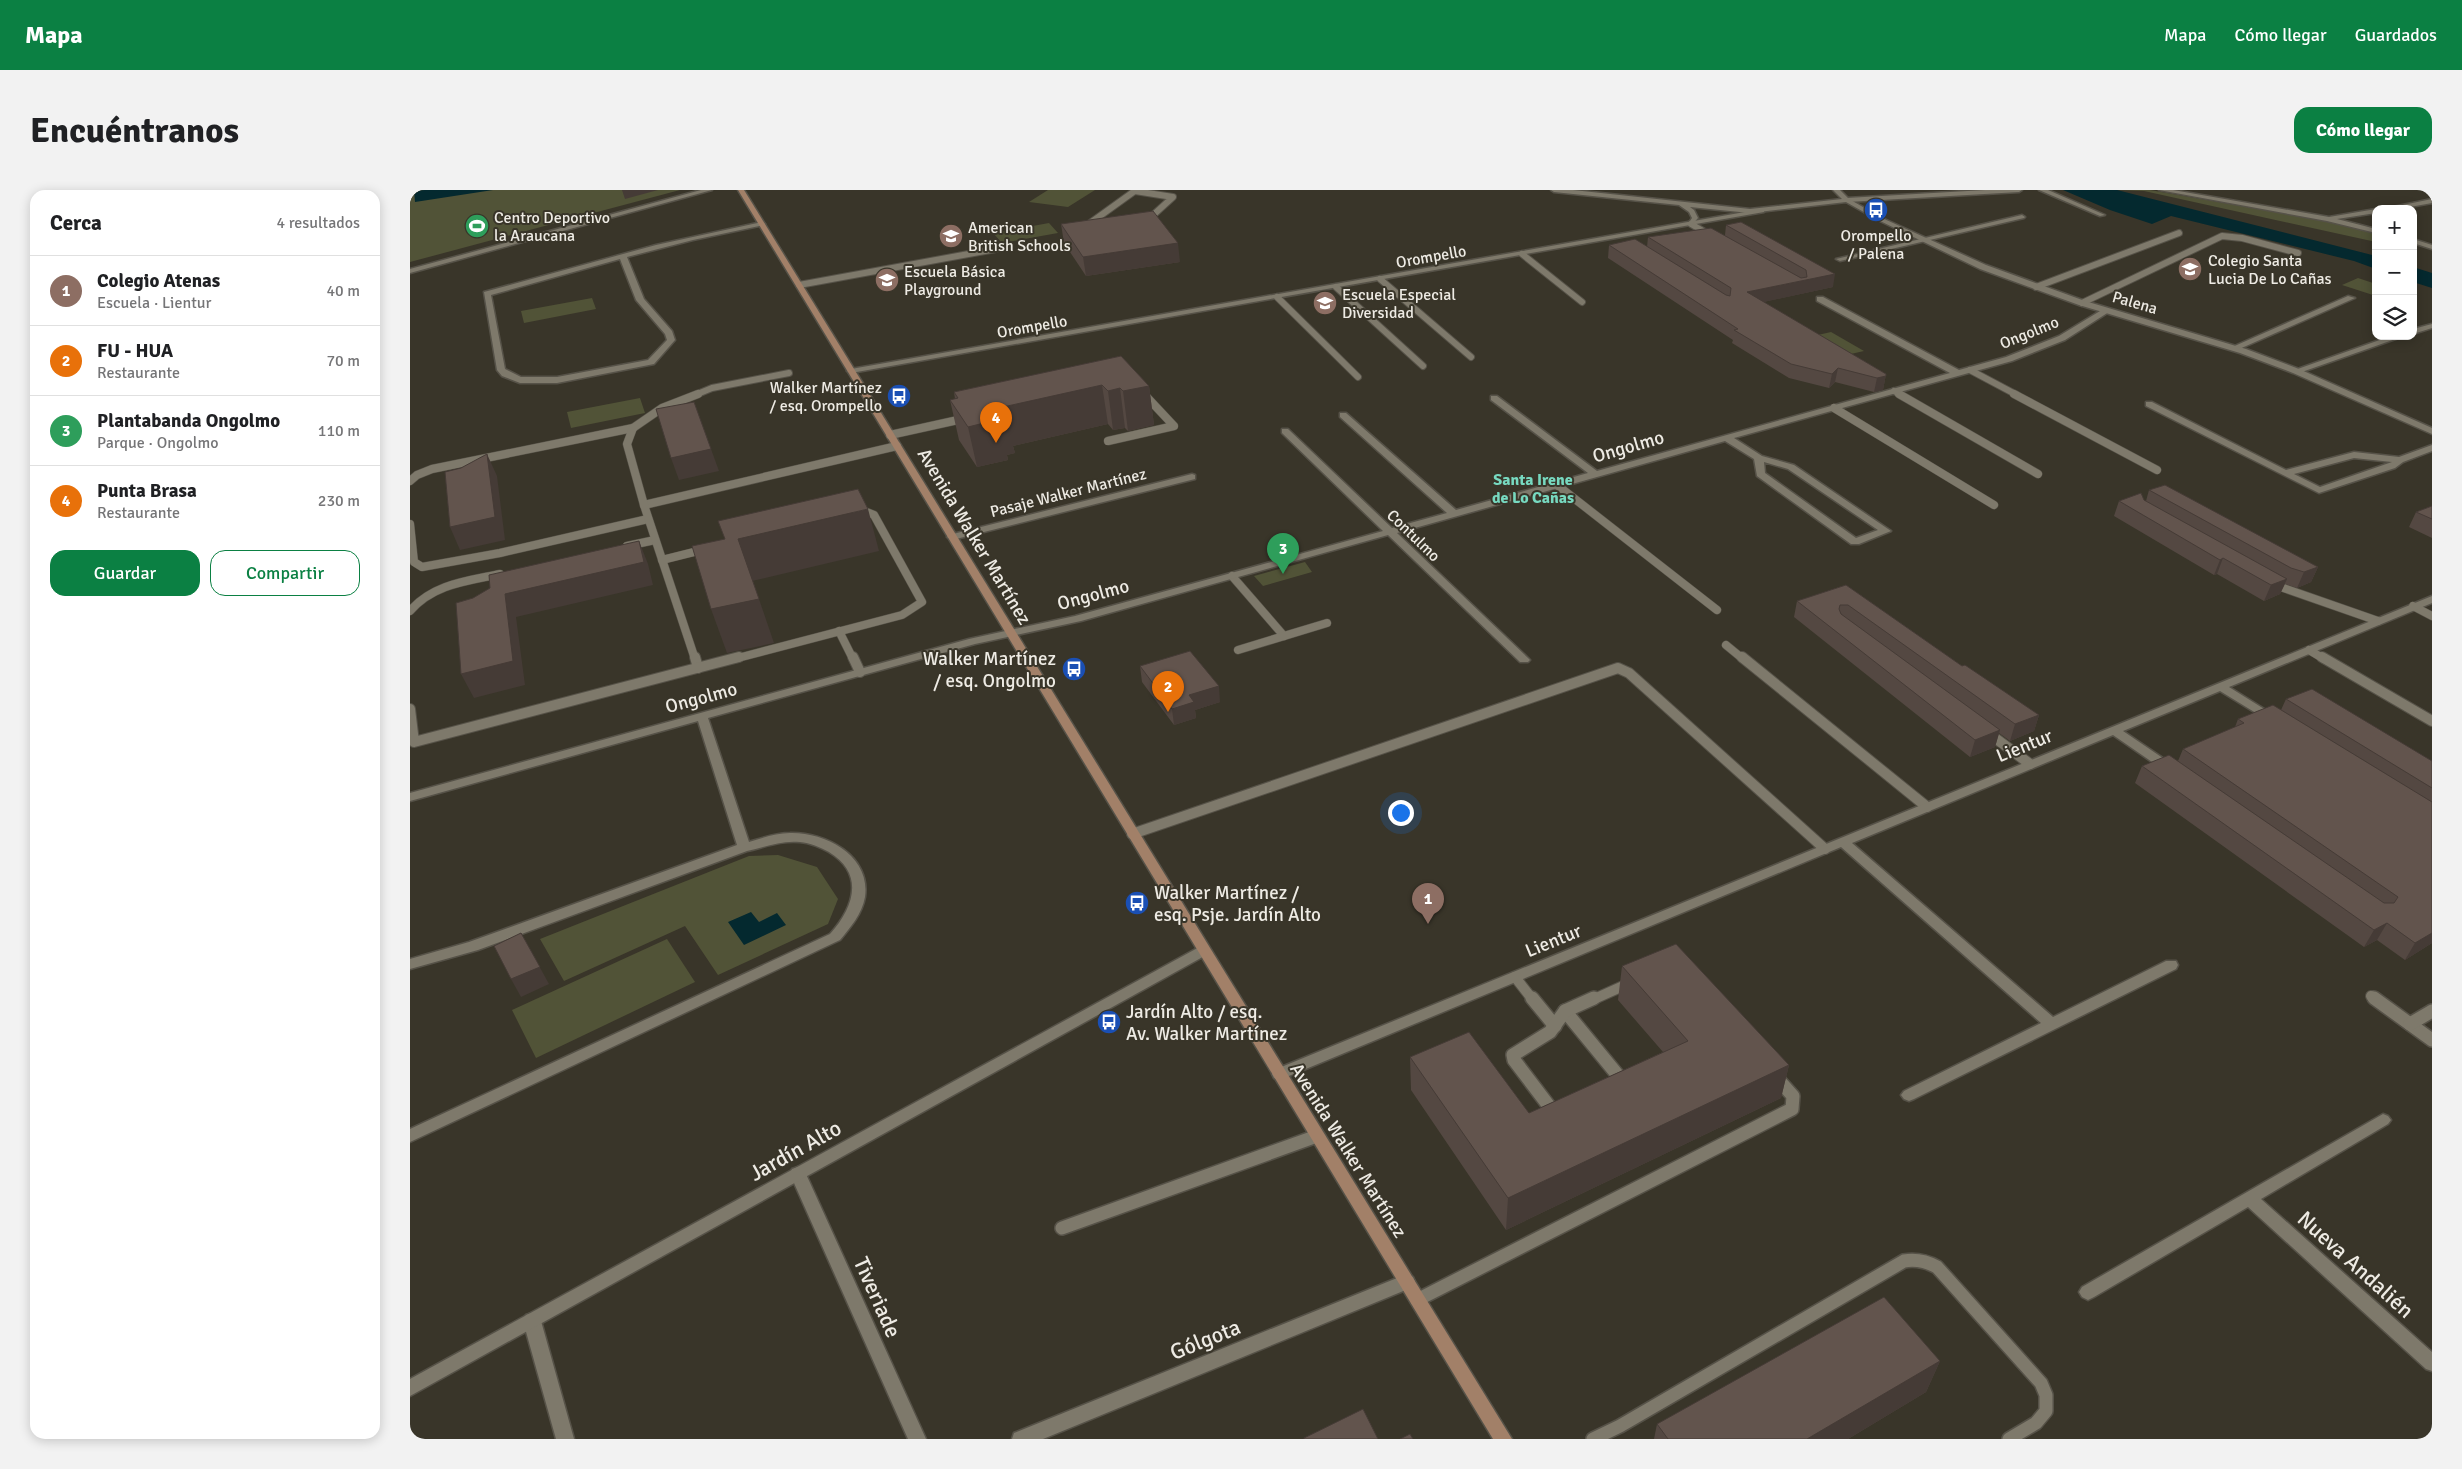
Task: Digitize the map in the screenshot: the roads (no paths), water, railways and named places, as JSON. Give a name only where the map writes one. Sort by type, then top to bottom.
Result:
[{"type":"main road","name":"Avenida Walker Martínez","points":[[741,190],[1132,834],[1503,1439]]},
{"type":"street","points":[[410,271],[709,190]]},
{"type":"street","points":[[1554,190],[1762,211]]},
{"type":"street","name":"Palena","points":[[1836,190],[1847,200],[1923,241],[1983,268],[2082,303],[2234,348],[2296,371],[2432,432]]},
{"type":"street","name":"Orompello","points":[[852,371],[1762,211],[1847,200],[2019,190]]},
{"type":"street","points":[[2042,190],[2102,215]]},
{"type":"street","points":[[2162,190],[2327,219],[2372,230]]},
{"type":"street","points":[[2409,205],[2432,201]]},
{"type":"street","points":[[1681,204],[1694,213],[1696,218],[1691,224]]},
{"type":"street","points":[[2327,219],[2372,212]]},
{"type":"street","points":[[1840,259],[2022,217]]},
{"type":"street","points":[[623,256],[640,300],[669,334],[671,340],[651,362],[543,381],[520,380],[505,374],[502,370],[487,294],[623,256],[702,234],[762,224]]},
{"type":"street","points":[[1618,237],[1627,243]]},
{"type":"street","points":[[2417,243],[2432,247]]},
{"type":"street","points":[[2234,348],[2351,298]]},
{"type":"street","points":[[1820,299],[1957,373]]},
{"type":"street","name":"Ongolmo","points":[[410,797],[973,641],[1066,622],[1970,370],[2043,347],[2108,310]]},
{"type":"street","points":[[2417,331],[2431,326]]},
{"type":"street","points":[[2296,371],[2388,340]]},
{"type":"street","points":[[1494,398],[1595,474]]},
{"type":"street","points":[[2149,404],[2319,490],[2392,466],[2400,460],[2432,448]]},
{"type":"street","points":[[1343,415],[1454,514]]},
{"type":"street","name":"Contulmo","points":[[1285,431],[1524,660]]},
{"type":"street","points":[[1727,438],[1759,458],[1791,467],[1886,531],[1855,542],[1760,474],[1759,458]]},
{"type":"street","points":[[2285,473],[2354,455],[2400,460]]},
{"type":"street","name":"Pasaje Walker Martínez","points":[[952,537],[1192,477]]},
{"type":"street","name":"Lientur","points":[[1279,1074],[2432,599]]},
{"type":"street","points":[[2220,686],[2283,726]]},
{"type":"street","points":[[702,716],[744,847]]},
{"type":"street","points":[[2114,730],[2184,778]]},
{"type":"street","points":[[410,964],[473,946],[744,847],[789,837],[808,839],[832,848],[850,861],[859,884],[859,897],[850,917],[835,937],[410,1136]]},
{"type":"street","points":[[1842,842],[2051,1024]]},
{"type":"street","name":"Jardín Alto","points":[[410,1388],[1203,950]]},
{"type":"street","points":[[1909,1095],[2171,965]]},
{"type":"street","points":[[2088,1292],[2383,1120]]},
{"type":"street","name":"Tiveriade","points":[[798,1174],[917,1439]]},
{"type":"street","name":"Nueva Andalién","points":[[2249,1198],[2432,1363]]},
{"type":"street","name":"Gólgota","points":[[1021,1439],[1407,1282]]},
{"type":"street","points":[[532,1321],[565,1439]]},
{"type":"lane","points":[[1086,226],[1135,190],[1173,197],[1150,217]]},
{"type":"lane","points":[[1691,224],[1719,240]]},
{"type":"lane","points":[[2036,288],[2179,233]]},
{"type":"lane","points":[[2082,303],[2222,236],[2242,238],[2298,253]]},
{"type":"lane","points":[[799,285],[996,249]]},
{"type":"lane","points":[[1522,254],[1582,302]]},
{"type":"lane","points":[[1380,279],[1472,357]]},
{"type":"lane","points":[[1336,286],[1423,366]]},
{"type":"lane","points":[[1276,297],[1358,377]]},
{"type":"lane","points":[[1970,370],[2156,470]]},
{"type":"lane","points":[[410,481],[432,469],[633,428],[662,408],[712,388],[789,373]]},
{"type":"lane","points":[[1108,441],[1174,426],[1133,382]]},
{"type":"lane","points":[[1894,391],[2038,474]]},
{"type":"lane","points":[[1834,408],[1994,506]]},
{"type":"lane","points":[[890,435],[972,417]]},
{"type":"lane","points":[[633,428],[627,444],[648,519],[698,668]]},
{"type":"lane","points":[[644,504],[897,446]]},
{"type":"lane","points":[[1557,485],[1717,610]]},
{"type":"lane","points":[[410,709],[414,742],[902,615],[922,602],[874,515],[864,511],[842,515]]},
{"type":"lane","points":[[410,524],[414,562],[422,567],[500,553],[648,519]]},
{"type":"lane","points":[[616,548],[655,540]]},
{"type":"lane","points":[[662,560],[719,546]]},
{"type":"lane","points":[[410,611],[418,600],[436,589],[509,572]]},
{"type":"lane","points":[[1232,576],[1284,636]]},
{"type":"lane","points":[[2265,580],[2282,589],[2378,621]]},
{"type":"lane","points":[[2413,606],[2432,616]]},
{"type":"lane","points":[[1238,650],[1327,623]]},
{"type":"lane","points":[[839,631],[860,672]]},
{"type":"lane","points":[[1726,645],[1926,807]]},
{"type":"lane","points":[[2309,650],[2432,721]]},
{"type":"lane","points":[[1132,834],[1618,668],[1629,673],[1825,849]]},
{"type":"lane","points":[[1979,727],[2030,764]]},
{"type":"lane","points":[[1515,977],[1555,1026]]},
{"type":"lane","points":[[1559,1119],[1514,1060],[1513,1055],[1536,1043],[1555,1026],[1565,1011],[1643,978]]},
{"type":"lane","points":[[2371,996],[2432,1040]]},
{"type":"lane","points":[[1565,1011],[1625,1084]]},
{"type":"lane","points":[[2410,1024],[2432,1011]]},
{"type":"lane","points":[[1417,1300],[1792,1110],[1796,1104],[1795,1098],[1769,1070]]},
{"type":"lane","points":[[1062,1228],[1317,1136]]},
{"type":"lane","points":[[1593,1439],[1904,1261],[1912,1259],[1927,1260],[1938,1267],[2041,1382],[2048,1396],[2049,1409],[2044,1417],[2009,1439]]},
{"type":"water","points":[[414,190],[493,190],[415,202]]},
{"type":"water","points":[[2063,190],[2117,190],[2372,255],[2372,268],[2354,261],[2171,216],[2152,224],[2110,210]]},
{"type":"water","points":[[2417,268],[2432,273],[2432,288],[2417,283]]},
{"type":"water","points":[[751,912],[759,922],[777,913],[786,925],[744,945],[728,922]]},
{"type":"place","name":"Orompello / Palena","points":[[1876,210]]},
{"type":"place","name":"Centro Deportivo la Araucana","points":[[477,226]]},
{"type":"place","name":"American British Schools","points":[[951,236]]},
{"type":"place","name":"Colegio Santa Lucia De Lo Cañas","points":[[2190,269]]},
{"type":"place","name":"Escuela Básica Playground","points":[[887,280]]},
{"type":"place","name":"Escuela Especial Diversidad","points":[[1325,303]]},
{"type":"place","name":"Walker Martínez / esq. Orompello","points":[[899,396]]},
{"type":"place","name":"Punta Brasa","points":[[996,443]]},
{"type":"place","name":"Plantabanda Ongolmo","points":[[1283,574]]},
{"type":"place","name":"Walker Martínez / esq. Ongolmo","points":[[1074,669]]},
{"type":"place","name":"FU - HUA","points":[[1168,712]]},
{"type":"place","name":"Walker Martínez / esq. Psje. Jardín Alto","points":[[1137,903]]},
{"type":"place","name":"Colegio Atenas","points":[[1428,924]]},
{"type":"place","name":"Jardín Alto / esq. Av. Walker Martínez","points":[[1109,1022]]},
{"type":"district","name":"Santa Irene de Lo Cañas","points":[[1533,488]]}]
